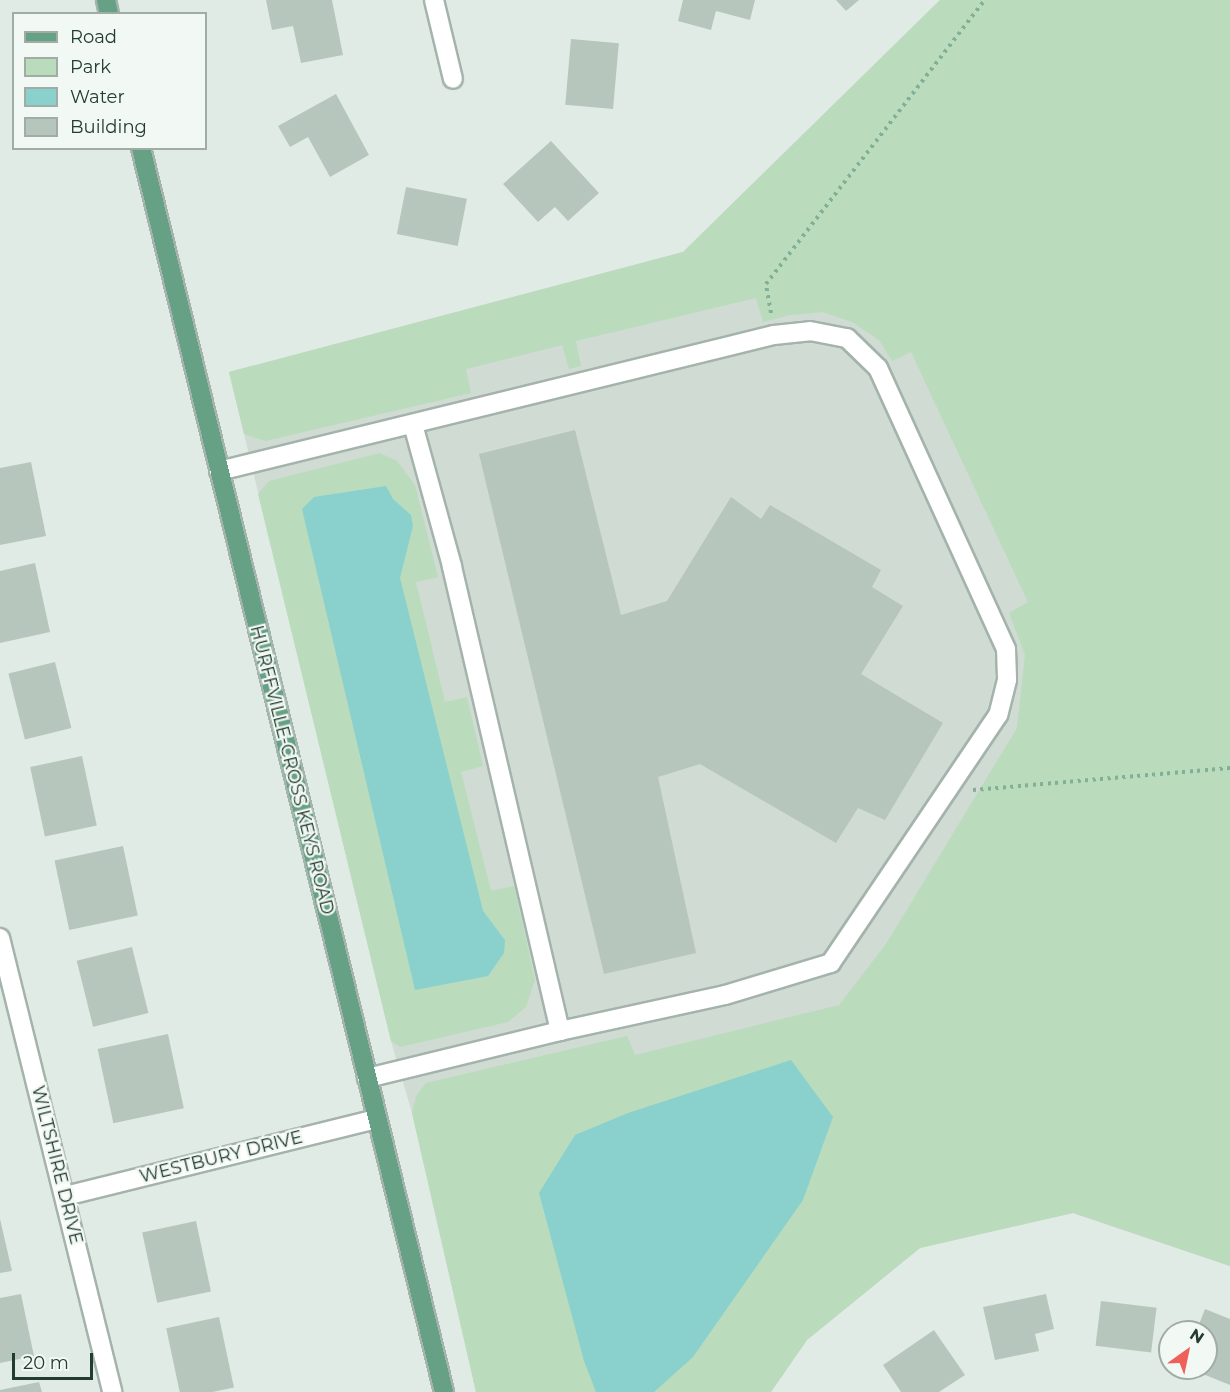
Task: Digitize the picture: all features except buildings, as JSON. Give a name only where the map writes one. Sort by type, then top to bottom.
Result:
[{"type":"main road","name":"HURFFVILLE-CROSS KEYS ROAD","points":[[141,150],[444,1392]]},
{"type":"street","points":[[434,0],[453,79]]},
{"type":"street","points":[[219,471],[774,335],[810,331],[847,338],[878,368],[996,620],[1006,649],[1007,680],[998,715],[831,963],[725,995],[560,1031],[367,1078]]},
{"type":"street","points":[[413,424],[452,566],[560,1031]]},
{"type":"street","name":"WILTSHIRE DRIVE","points":[[0,938],[112,1392]]},
{"type":"street","name":"WESTBURY DRIVE","points":[[65,1196],[377,1119]]},
{"type":"path","points":[[774,335],[766,284],[985,0]]},
{"type":"path","points":[[946,793],[1230,768]]},
{"type":"shaded area","points":[[940,0],[1230,0],[1230,1266],[1073,1213],[920,1248],[807,1340],[771,1392],[476,1392],[412,1113],[391,1041],[229,372],[683,252]]},
{"type":"green space","points":[[940,0],[1230,0],[1230,1266],[1073,1213],[920,1248],[807,1340],[771,1392],[476,1392],[412,1113],[416,1096],[426,1083],[627,1036],[635,1055],[839,1005],[886,944],[1017,728],[1025,655],[1009,613],[1028,602],[911,352],[892,361],[879,340],[852,322],[823,312],[790,315],[763,322],[756,298],[576,341],[581,366],[569,369],[562,345],[466,369],[471,393],[265,441],[244,434],[229,372],[683,252]]},
{"type":"green space","points":[[380,453],[397,461],[415,485],[438,577],[416,582],[445,702],[467,697],[483,766],[461,772],[491,891],[514,886],[535,980],[526,1007],[508,1022],[400,1047],[391,1041],[258,494],[269,481]]},
{"type":"water","points":[[386,486],[393,499],[411,515],[413,526],[400,578],[483,911],[505,940],[504,953],[488,976],[415,990],[302,509],[314,497]]},
{"type":"water","points":[[791,1060],[833,1117],[803,1200],[693,1357],[654,1392],[596,1392],[584,1361],[539,1193],[575,1135],[628,1113]]}]
